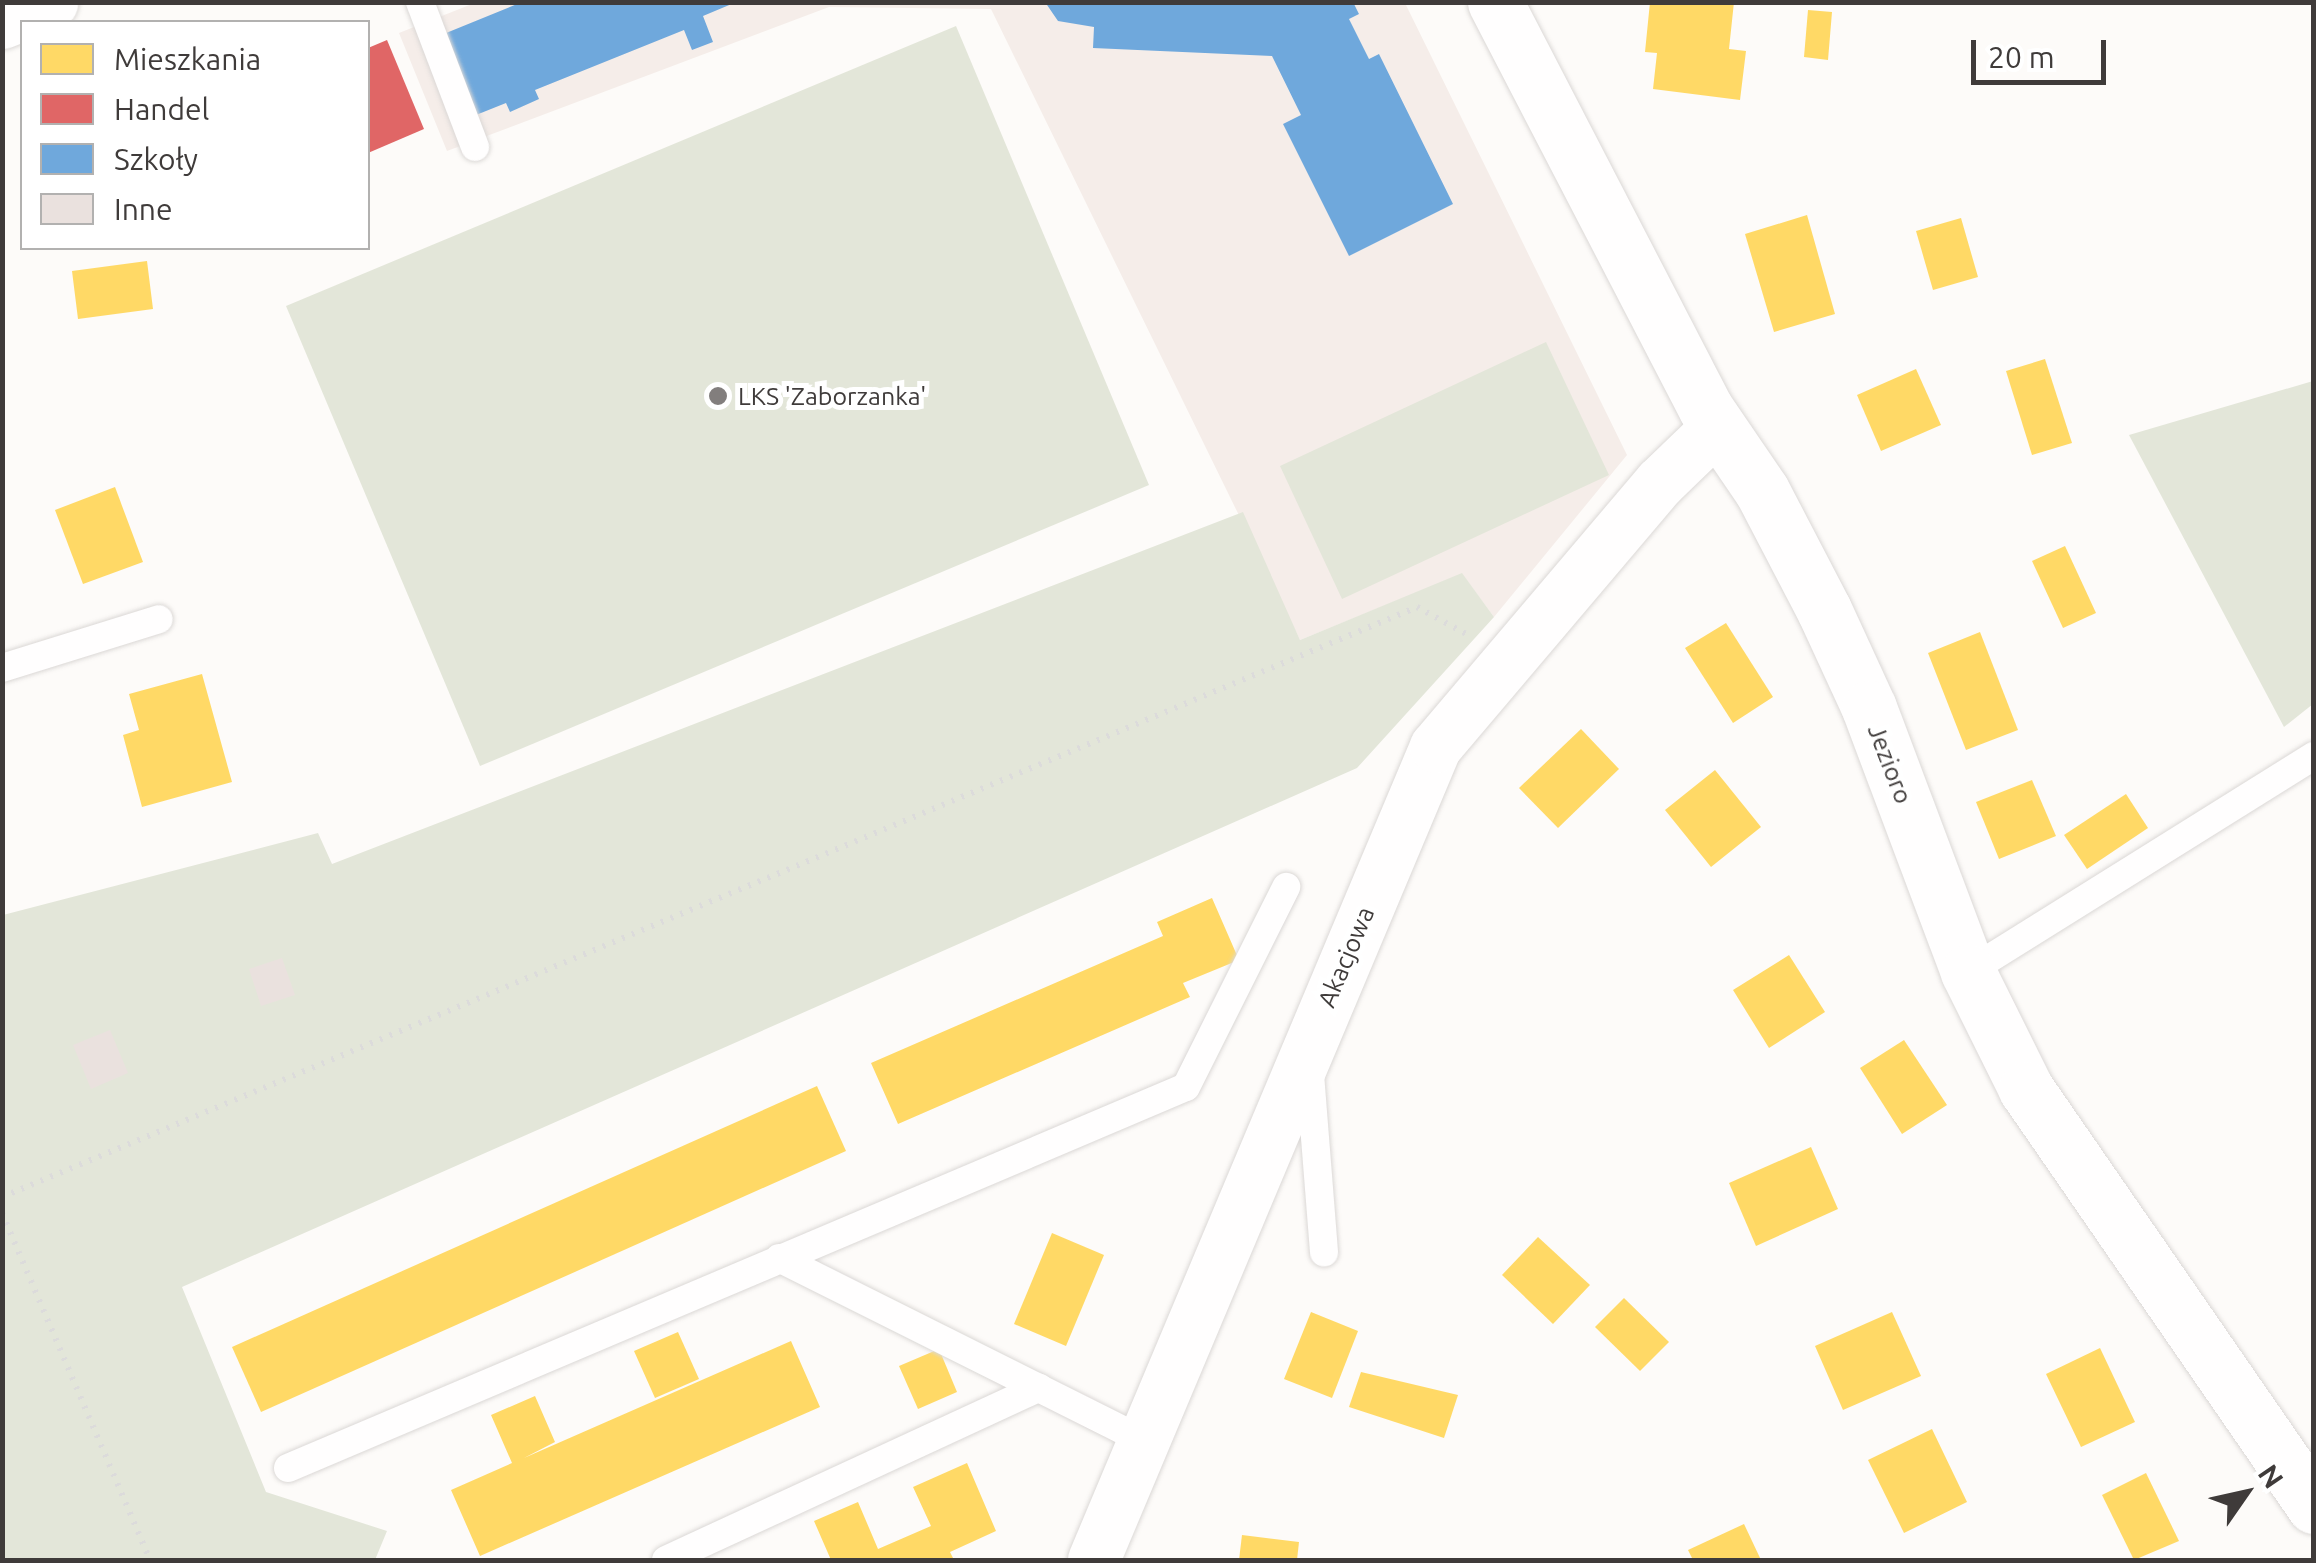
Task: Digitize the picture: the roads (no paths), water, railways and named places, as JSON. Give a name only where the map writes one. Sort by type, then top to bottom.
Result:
[{"type":"street","name":"Jezioro","points":[[1494,2],[1718,428],[1762,491],[1839,643],[1968,972],[2026,1089],[2312,1502]]},
{"type":"street","name":"Akacjowa","points":[[1094,1560],[1308,1044],[1436,748],[1660,483],[1718,428]]},
{"type":"lane","points":[[420,2],[475,147]]},
{"type":"lane","points":[[2,668],[159,619]]},
{"type":"lane","points":[[1968,972],[2314,756]]},
{"type":"lane","points":[[288,1468],[1186,1087],[1286,887]]},
{"type":"lane","points":[[1308,1044],[1324,1252]]},
{"type":"lane","points":[[779,1258],[1142,1440]]},
{"type":"lane","points":[[666,1560],[1039,1388]]},
{"type":"place","name":"LKS 'Zaborzanka'","points":[[718,396]]}]
